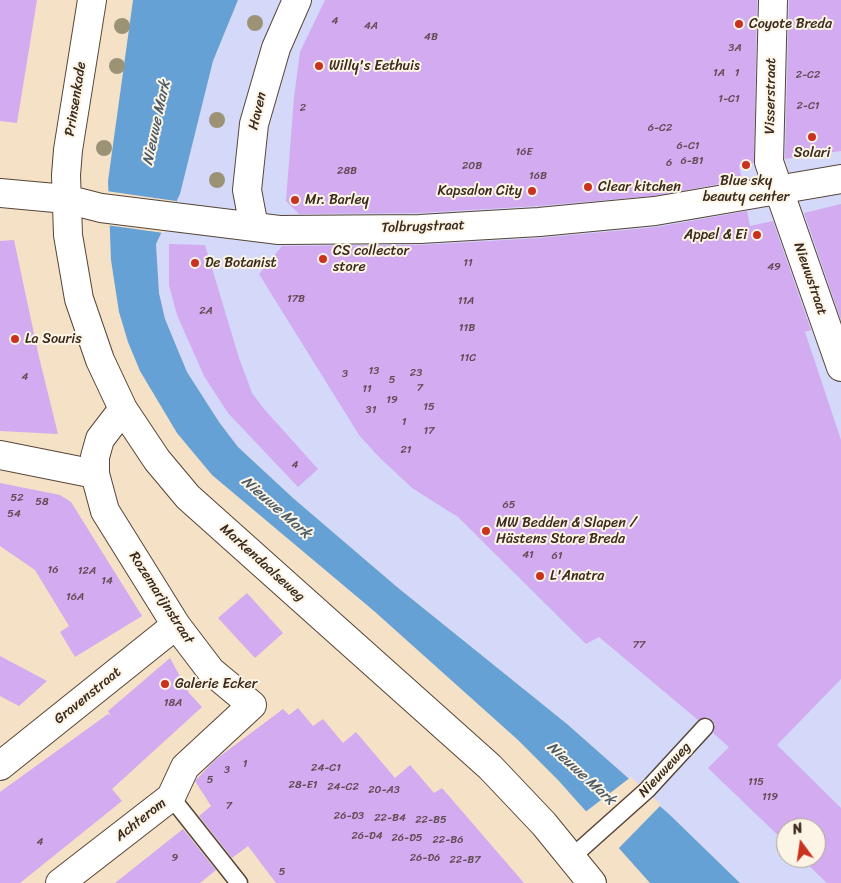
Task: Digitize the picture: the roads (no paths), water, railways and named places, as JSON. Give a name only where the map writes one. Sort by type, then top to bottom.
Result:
[{"type":"street","name":"Prinsenkade","points":[[66,199],[68,150],[92,0]]},
{"type":"street","name":"Haven","points":[[254,227],[247,190],[254,124],[276,48],[296,0]]},
{"type":"street","name":"Visserstraat","points":[[773,0],[769,162],[780,191]]},
{"type":"street","name":"Tolbrugstraat","points":[[0,193],[66,199],[102,208],[279,230],[420,229],[539,222],[655,211],[841,179]]},
{"type":"street","name":"Nieuwstraat","points":[[780,191],[841,367]]},
{"type":"street","name":"Markendaalseweg","points":[[66,199],[68,235],[79,300],[100,360],[123,409],[157,460],[188,497],[463,742],[516,794],[572,857],[592,883]]},
{"type":"street","name":"Rozemarijnstraat","points":[[123,409],[100,439],[95,457],[95,474],[105,511],[176,625],[211,671],[252,705]]},
{"type":"street","points":[[0,455],[95,474]]},
{"type":"street","name":"Gravenstraat","points":[[0,766],[176,625]]},
{"type":"street","name":"Achterom","points":[[60,883],[170,797],[185,767],[252,705]]},
{"type":"lane","name":"Nieuweweg","points":[[572,857],[647,790],[705,726]]},
{"type":"lane","points":[[170,797],[239,883]]},
{"type":"water","name":"Nieuwe Mark","points":[[133,0],[238,0],[213,61],[180,194],[156,244],[159,293],[165,319],[187,372],[219,422],[238,447],[293,498],[397,587],[567,724],[670,815],[740,883],[650,883],[558,780],[518,740],[374,611],[212,475],[177,433],[140,371],[128,342],[119,312],[111,260],[108,181]]},
{"type":"place","name":"Coyote Breda","points":[[739,24]]},
{"type":"place","name":"Willy's Eethuis","points":[[319,66]]},
{"type":"place","name":"Solari","points":[[812,137]]},
{"type":"place","name":"Blue sky beauty center","points":[[746,165]]},
{"type":"place","name":"Clear kitchen","points":[[588,187]]},
{"type":"place","name":"Kapsalon City","points":[[532,191]]},
{"type":"place","name":"Mr. Barley","points":[[295,200]]},
{"type":"place","name":"Appel & Ei","points":[[757,235]]},
{"type":"place","name":"CS collector store","points":[[323,259]]},
{"type":"place","name":"De Botanist","points":[[195,263]]},
{"type":"place","name":"La Souris","points":[[15,339]]},
{"type":"place","name":"MW Bedden & Slapen / Hästens Store Breda","points":[[486,531]]},
{"type":"place","name":"L'Anatra","points":[[540,576]]},
{"type":"place","name":"Galerie Ecker","points":[[165,684]]}]
